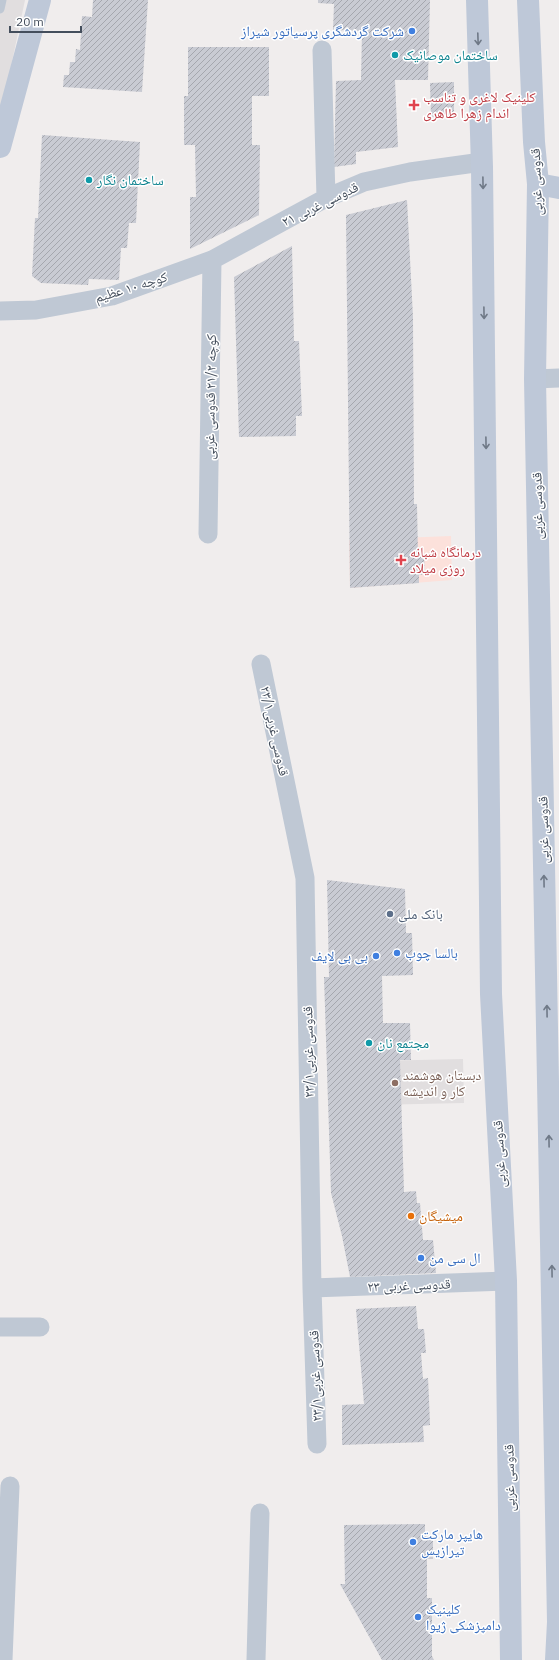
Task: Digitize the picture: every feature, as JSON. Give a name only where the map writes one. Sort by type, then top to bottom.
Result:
[{"type":"main road","points":[[0,147],[40,0]]},
{"type":"main road","name":"قدوسی غربی","points":[[477,0],[482,162],[491,994],[506,1281],[511,1660]]},
{"type":"main road","name":"قدوسی غربی","points":[[528,0],[534,142],[538,184],[535,379],[555,1232],[558,1622],[556,1660]]},
{"type":"main road","points":[[538,184],[559,188]]},
{"type":"street","points":[[322,50],[326,198]]},
{"type":"street","name":"۲۱ قدوسی غربی","points":[[212,260],[326,198],[364,182],[410,172],[482,162]]},
{"type":"street","name":"کوچه ۱۰ عظیم","points":[[0,311],[36,310],[112,296],[212,260]]},
{"type":"street","name":"کوچه ۲۱/۲ قدوسی غربی","points":[[208,534],[212,260]]},
{"type":"street","points":[[535,379],[559,378]]},
{"type":"street","name":"قدوسی غربی۲۳/۱","points":[[261,664],[305,878],[312,1288],[317,1444]]},
{"type":"street","name":"۲۳ قدوسی غربی","points":[[312,1288],[506,1281]]},
{"type":"street","points":[[0,1327],[40,1327]]},
{"type":"street","points":[[3,1660],[10,1486]]},
{"type":"street","points":[[256,1660],[260,1513]]},
{"type":"lane","points":[[0,9],[2,0]]},
{"type":"shaded area","points":[[0,0],[25,0],[0,118]]},
{"type":"shaded area","name":"درمانگاه شبانه روزی میلاد","points":[[451,536],[452,580],[350,588],[349,540]]},
{"type":"shaded area","name":"دبستان هوشمند کار و اندیشه","points":[[463,1059],[464,1103],[328,1106],[327,1062]]},
{"type":"building","points":[[93,0],[148,0],[142,92],[63,87],[64,75],[69,75],[70,62],[75,62],[76,49],[80,50],[82,16],[92,17]]},
{"type":"building","points":[[318,0],[430,0],[428,80],[395,80],[398,147],[356,152],[356,164],[334,167],[336,81],[361,80],[362,31],[333,30],[334,4],[318,3]]},
{"type":"building","points":[[188,47],[269,47],[269,96],[252,96],[252,145],[260,145],[259,215],[190,249],[190,197],[196,197],[195,145],[184,145],[184,96],[188,96]]},
{"type":"building","points":[[454,82],[454,116],[431,117],[430,83]]},
{"type":"building","points":[[42,135],[140,142],[136,223],[129,223],[127,248],[121,248],[119,280],[89,279],[88,285],[41,283],[32,276],[35,218],[38,218]]},
{"type":"building","points":[[407,200],[413,317],[414,504],[417,504],[418,556],[424,555],[425,574],[419,575],[419,583],[350,588],[346,215]]},
{"type":"building","points":[[292,246],[294,341],[299,341],[302,416],[296,416],[296,436],[239,437],[234,277]]},
{"type":"building","points":[[327,880],[405,889],[406,933],[412,933],[413,975],[382,976],[383,1023],[410,1023],[411,1060],[400,1060],[404,1192],[416,1191],[417,1203],[420,1203],[423,1240],[433,1240],[436,1273],[350,1277],[342,1236],[331,1193],[324,977],[329,977]]},
{"type":"building","points":[[416,1306],[418,1329],[424,1329],[426,1353],[421,1353],[423,1379],[428,1378],[430,1425],[423,1426],[424,1442],[342,1445],[342,1405],[364,1404],[356,1309]]},
{"type":"building","points":[[425,1524],[425,1536],[433,1536],[433,1559],[427,1559],[427,1598],[432,1598],[432,1656],[434,1660],[382,1660],[340,1584],[345,1584],[344,1525]]},
{"type":"place","name":"شرکت گردشگری پرسیاتور شیراز","points":[[412,31]]},
{"type":"place","name":"ساختمان موصانیک","points":[[395,55]]},
{"type":"place","name":"کلینیک لاغری و تناسب اندام زهرا طاهری","points":[[414,105]]},
{"type":"place","name":"ساختمان نگار","points":[[89,180]]},
{"type":"place","name":"درمانگاه شبانه روزی میلاد","points":[[401,560]]},
{"type":"place","name":"بانک ملی","points":[[390,914]]},
{"type":"place","name":"بالسا چوب","points":[[397,953]]},
{"type":"place","name":"بی بی لایف","points":[[376,956]]},
{"type":"place","name":"مجتمع نان","points":[[369,1043]]},
{"type":"place","name":"دبستان هوشمند کار و اندیشه","points":[[395,1083]]},
{"type":"place","name":"میشیگان","points":[[411,1216]]},
{"type":"place","name":"ال سی من","points":[[421,1258]]},
{"type":"place","name":"هایپر مارکت تیرازیس","points":[[413,1542]]},
{"type":"place","name":"کلینیک دامپزشکی ژیوا","points":[[418,1617]]}]
